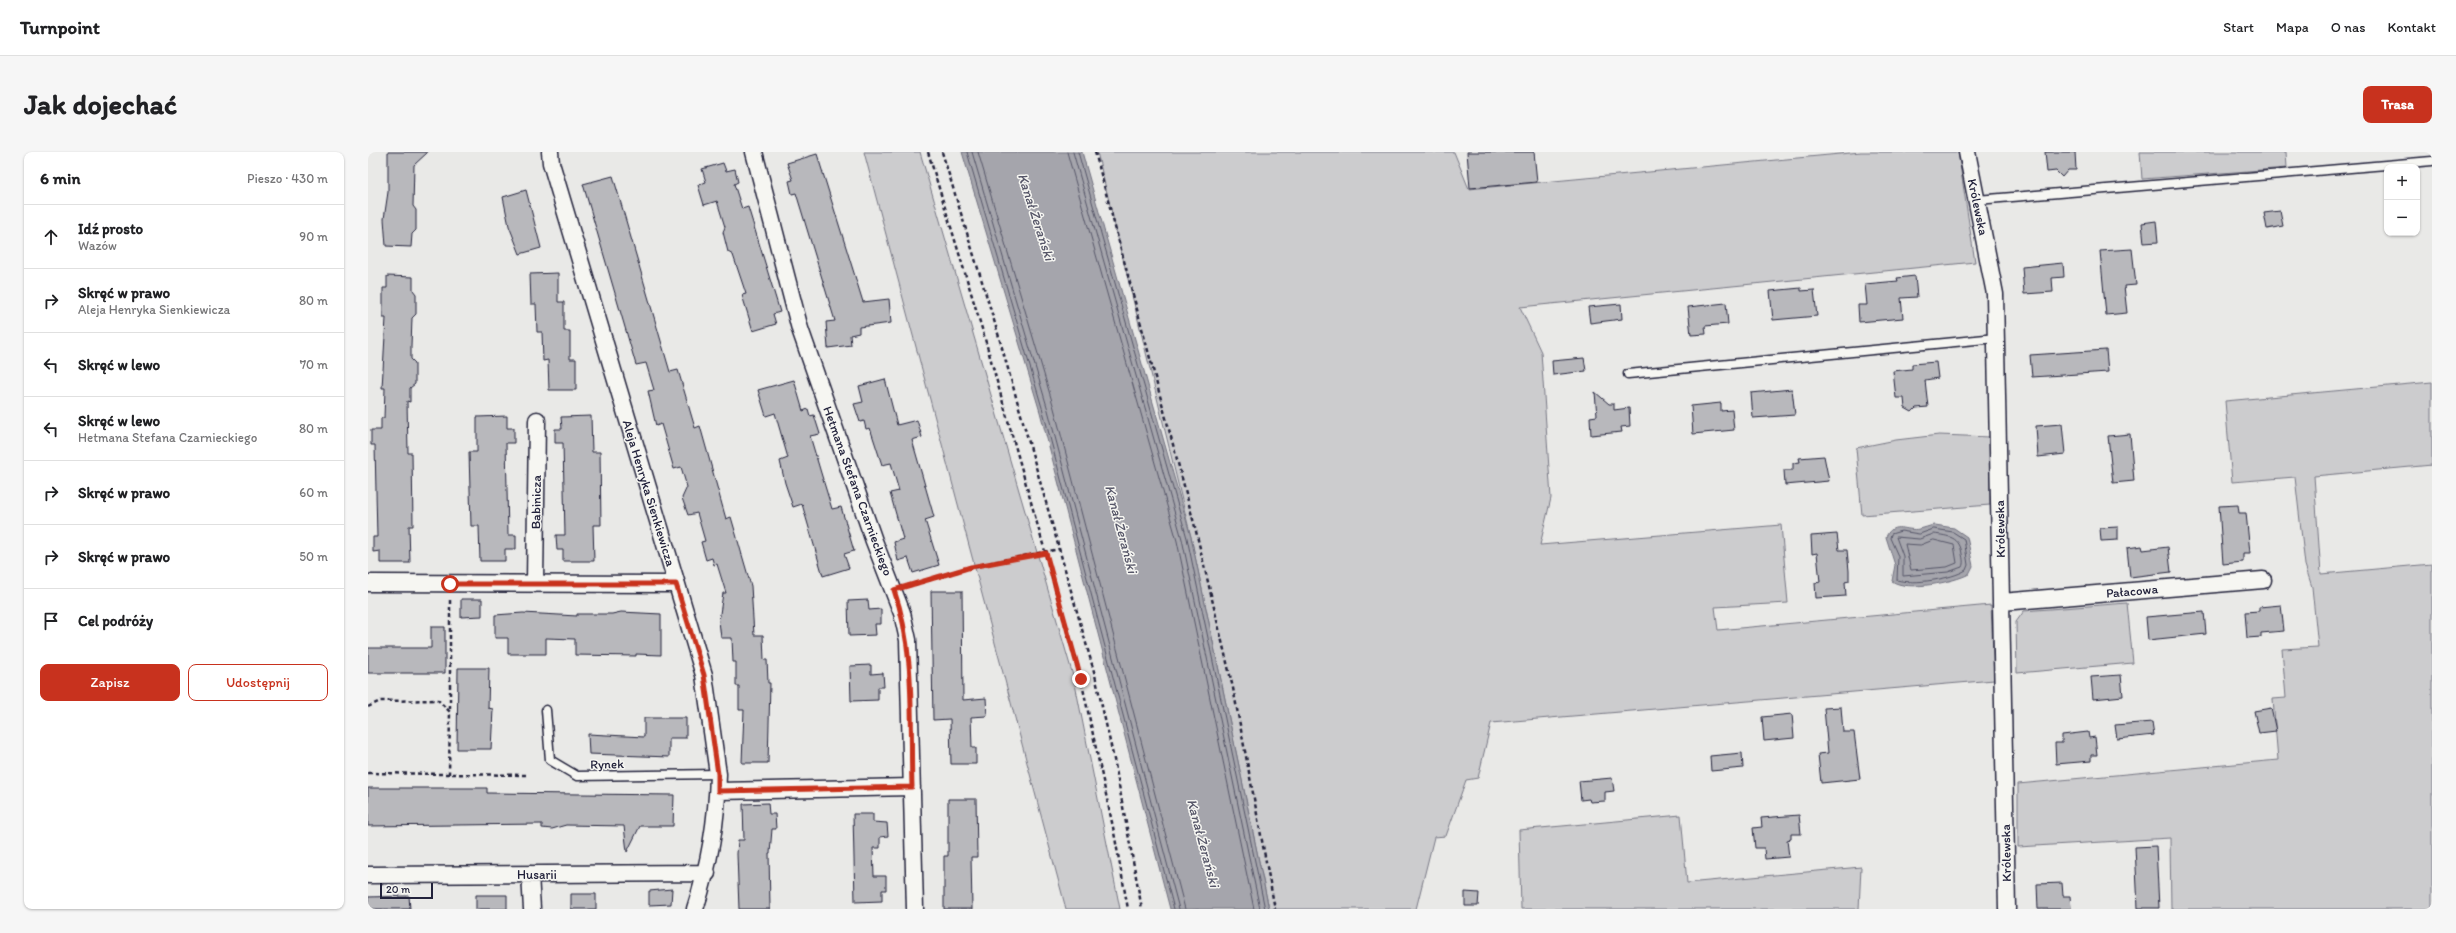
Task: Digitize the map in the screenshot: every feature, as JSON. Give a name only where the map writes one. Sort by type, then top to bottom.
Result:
[{"type":"street","name":"Aleja Henryka Sienkiewicza","points":[[550,152],[551,163],[704,675],[718,774],[718,791],[706,873],[695,909]]},
{"type":"street","name":"Hetmana Stefana Czarnieckiego","points":[[754,152],[800,329],[874,541],[902,613],[908,640],[915,909]]},
{"type":"street","name":"Królewska","points":[[1967,152],[1995,294],[2007,909]]},
{"type":"street","name":"Babinicza","points":[[535,584],[537,420]]},
{"type":"street","name":"Pałacowa","points":[[2002,602],[2263,580]]},
{"type":"street","points":[[368,584],[676,584]]},
{"type":"street","points":[[718,791],[912,787]]},
{"type":"street","name":"Husarii","points":[[368,875],[706,873]]},
{"type":"street","points":[[530,874],[532,909]]},
{"type":"lane","points":[[1977,200],[2432,161]]},
{"type":"lane","points":[[1628,374],[1996,338]]},
{"type":"lane","name":"Rynek","points":[[546,710],[550,760],[577,776],[718,774]]},
{"type":"path","points":[[928,152],[983,332],[1081,679],[1113,827],[1128,909]]},
{"type":"path","points":[[942,152],[997,330],[1098,690],[1115,764],[1142,909]]},
{"type":"path","points":[[1095,152],[1195,527],[1233,688],[1275,909]]},
{"type":"path","points":[[894,590],[971,567],[1046,553],[1059,549]]},
{"type":"path","points":[[449,774],[450,584]]},
{"type":"path","points":[[368,707],[380,701],[438,700],[450,712]]},
{"type":"path","points":[[368,773],[527,775]]},
{"type":"shaded area","points":[[864,152],[920,152],[1074,679],[1120,909],[1066,909]]},
{"type":"shaded area","points":[[1097,152],[1454,152],[1469,189],[1861,152],[1958,152],[1975,262],[1520,307],[1541,352],[1551,498],[1540,545],[1781,525],[1788,603],[1715,607],[1718,630],[1991,605],[1994,680],[1491,723],[1478,778],[1466,780],[1446,836],[1434,837],[1416,909],[1269,909],[1191,537]]},
{"type":"shaded area","points":[[2140,152],[2286,152],[2287,168],[2142,179]]},
{"type":"shaded area","points":[[2432,382],[2432,465],[2314,476],[2321,574],[2432,564],[2432,909],[2171,909],[2170,838],[2018,847],[2018,784],[2278,760],[2273,699],[2286,698],[2282,649],[2318,647],[2312,587],[2305,565],[2295,477],[2232,482],[2225,401]]},
{"type":"shaded area","points":[[1939,435],[1990,437],[1990,505],[1862,515],[1856,448],[1896,440]]},
{"type":"shaded area","points":[[2127,603],[2133,663],[2017,673],[2016,622],[2024,611]]},
{"type":"shaded area","points":[[1681,815],[1687,883],[1861,867],[1859,909],[1521,909],[1519,830]]},
{"type":"water","name":"Kanał Żerański","points":[[962,152],[1082,152],[1191,537],[1269,909],[1170,909],[1040,412]]},
{"type":"water","points":[[1935,525],[1954,528],[1967,537],[1973,566],[1969,574],[1942,583],[1919,586],[1908,586],[1892,581],[1895,565],[1886,537],[1889,532],[1896,528],[1914,530]]},
{"type":"building","points":[[388,152],[428,152],[414,165],[413,206],[416,210],[416,230],[412,234],[411,247],[386,246],[384,219],[388,192]]},
{"type":"building","points":[[1467,152],[1534,152],[1537,182],[1470,188]]},
{"type":"building","points":[[2045,152],[2075,152],[2076,170],[2068,170],[2062,177],[2056,171],[2047,172]]},
{"type":"building","points":[[817,154],[863,302],[889,299],[891,323],[859,327],[859,333],[850,335],[851,345],[828,348],[826,322],[835,321],[796,193],[792,194],[789,181],[793,180],[787,163]]},
{"type":"building","points":[[723,163],[726,171],[735,169],[738,182],[734,184],[742,209],[748,207],[780,312],[773,314],[776,324],[753,331],[742,295],[746,294],[733,255],[728,252],[723,232],[725,227],[717,201],[704,205],[698,185],[706,182],[702,169]]},
{"type":"building","points":[[613,176],[670,372],[678,370],[695,428],[700,426],[726,519],[731,517],[751,586],[754,635],[763,635],[764,660],[767,660],[768,683],[770,683],[768,763],[742,763],[744,710],[739,710],[739,686],[736,686],[736,662],[733,662],[732,638],[721,638],[719,621],[723,593],[726,593],[717,564],[714,565],[712,558],[706,560],[701,542],[705,541],[697,513],[688,515],[682,498],[687,487],[681,467],[674,469],[661,424],[656,426],[648,391],[654,390],[646,363],[636,365],[583,184]]},
{"type":"building","points":[[526,190],[541,248],[520,254],[509,226],[503,197]]},
{"type":"building","points":[[2280,211],[2283,226],[2267,229],[2264,213]]},
{"type":"building","points":[[2156,221],[2158,242],[2144,243],[2142,223]]},
{"type":"building","points":[[2132,249],[2136,285],[2124,286],[2127,313],[2106,315],[2100,251]]},
{"type":"building","points":[[2063,263],[2064,277],[2052,278],[2053,292],[2024,294],[2022,267]]},
{"type":"building","points":[[558,273],[558,302],[564,302],[564,331],[570,331],[570,359],[576,359],[576,390],[549,390],[548,360],[543,361],[542,332],[537,332],[536,304],[531,304],[530,274]]},
{"type":"building","points":[[387,276],[413,277],[413,290],[416,294],[416,314],[412,318],[411,346],[411,359],[415,363],[415,384],[410,388],[410,402],[407,401],[408,453],[412,453],[413,526],[409,526],[410,563],[380,563],[380,551],[373,552],[373,537],[377,537],[375,445],[371,445],[371,430],[381,430],[381,418],[384,418],[385,388],[382,388],[386,318],[383,318],[383,288],[387,288]]},
{"type":"building","points":[[1915,276],[1917,297],[1901,298],[1903,318],[1859,322],[1858,305],[1867,305],[1865,284],[1898,281],[1897,278]]},
{"type":"building","points":[[1801,288],[1801,291],[1814,290],[1817,316],[1773,320],[1770,291]]},
{"type":"building","points":[[1726,303],[1728,324],[1705,326],[1706,334],[1691,335],[1688,307]]},
{"type":"building","points":[[1621,304],[1622,319],[1590,323],[1588,307]]},
{"type":"building","points":[[2106,350],[2108,372],[2032,377],[2030,355]]},
{"type":"building","points":[[1584,358],[1586,371],[1553,375],[1552,361]]},
{"type":"building","points":[[1936,362],[1938,378],[1925,380],[1928,407],[1916,408],[1912,412],[1905,408],[1904,398],[1896,398],[1893,371],[1912,369],[1912,364]]},
{"type":"building","points":[[885,379],[897,425],[917,420],[922,437],[912,440],[934,517],[925,520],[939,565],[913,573],[908,558],[898,561],[894,542],[903,539],[890,493],[899,491],[891,463],[882,465],[870,428],[866,429],[864,421],[860,422],[854,404],[863,402],[859,386]]},
{"type":"building","points":[[794,380],[803,411],[808,409],[810,416],[814,415],[820,434],[810,436],[832,509],[841,507],[854,551],[844,554],[849,568],[823,576],[802,504],[793,507],[785,483],[780,461],[788,458],[775,413],[766,416],[758,390]]},
{"type":"building","points":[[1792,389],[1795,415],[1753,418],[1751,393]]},
{"type":"building","points":[[1595,392],[1609,404],[1614,404],[1614,410],[1629,408],[1630,426],[1621,427],[1622,432],[1591,435],[1590,417],[1597,416]]},
{"type":"building","points":[[1721,403],[1721,411],[1732,410],[1734,430],[1693,434],[1691,406]]},
{"type":"building","points":[[507,416],[507,428],[514,428],[514,443],[506,443],[508,535],[516,535],[516,549],[505,549],[505,561],[480,561],[479,526],[471,526],[469,452],[477,452],[477,417]]},
{"type":"building","points":[[591,416],[592,452],[600,452],[601,525],[593,525],[594,561],[563,561],[563,550],[557,550],[556,535],[565,535],[563,443],[555,443],[555,429],[562,429],[561,417]]},
{"type":"building","points":[[2062,424],[2065,454],[2038,457],[2036,426]]},
{"type":"building","points":[[2130,434],[2134,481],[2113,483],[2108,436]]},
{"type":"building","points":[[1824,456],[1829,481],[1785,485],[1784,470],[1793,470],[1793,463],[1800,462],[1799,458]]},
{"type":"building","points":[[2238,505],[2239,513],[2246,513],[2250,553],[2243,553],[2243,562],[2223,564],[2219,506]]},
{"type":"building","points":[[2118,527],[2118,540],[2101,541],[2100,528]]},
{"type":"building","points":[[1837,534],[1839,550],[1847,550],[1849,581],[1845,582],[1846,596],[1816,598],[1815,583],[1820,582],[1817,553],[1812,554],[1811,536]]},
{"type":"building","points":[[2142,546],[2143,550],[2168,547],[2171,572],[2130,577],[2127,548]]},
{"type":"building","points":[[931,591],[962,591],[963,700],[986,698],[987,716],[971,717],[972,748],[976,748],[976,764],[951,764],[950,719],[933,720]]},
{"type":"building","points":[[461,599],[482,599],[482,616],[461,617]]},
{"type":"building","points":[[868,600],[869,610],[881,609],[881,624],[875,624],[876,635],[849,636],[848,601]]},
{"type":"building","points":[[2281,605],[2284,631],[2261,633],[2261,637],[2247,638],[2245,612],[2259,611],[2259,607]]},
{"type":"building","points":[[621,612],[661,614],[661,655],[575,655],[575,639],[546,638],[546,654],[508,654],[508,638],[495,638],[495,615],[523,613],[577,616],[577,614],[612,614]]},
{"type":"building","points":[[2204,612],[2206,634],[2148,640],[2146,617]]},
{"type":"building","points":[[431,627],[445,627],[445,673],[368,673],[368,648],[431,648]]},
{"type":"building","points":[[871,665],[871,674],[883,673],[884,687],[878,687],[878,700],[851,701],[850,666]]},
{"type":"building","points":[[458,668],[489,668],[488,708],[493,709],[491,749],[457,749]]},
{"type":"building","points":[[2121,675],[2123,696],[2093,699],[2091,677]]},
{"type":"building","points":[[1841,707],[1843,732],[1854,732],[1860,779],[1821,783],[1818,754],[1828,753],[1824,708]]},
{"type":"building","points":[[2271,708],[2276,731],[2259,733],[2254,711]]},
{"type":"building","points":[[1792,714],[1794,738],[1764,741],[1762,717]]},
{"type":"building","points":[[644,718],[686,718],[686,738],[669,738],[669,757],[589,754],[588,734],[644,737]]},
{"type":"building","points":[[2152,722],[2154,735],[2117,739],[2115,725]]},
{"type":"building","points":[[2088,732],[2089,738],[2095,737],[2097,755],[2091,755],[2091,761],[2056,764],[2055,743],[2062,743],[2062,735]]},
{"type":"building","points":[[1742,753],[1743,768],[1711,771],[1710,756]]},
{"type":"building","points":[[1612,778],[1614,791],[1605,792],[1605,801],[1590,802],[1589,799],[1581,800],[1579,781]]},
{"type":"building","points":[[368,788],[487,788],[487,793],[674,795],[673,826],[640,826],[627,852],[624,826],[566,825],[552,829],[542,828],[542,824],[368,826]]},
{"type":"building","points":[[948,799],[976,799],[977,857],[971,857],[972,909],[944,909],[944,856],[948,856]]},
{"type":"building","points":[[768,803],[769,814],[775,814],[776,829],[772,829],[769,853],[770,909],[739,909],[737,854],[738,840],[744,840],[743,804]]},
{"type":"building","points":[[853,814],[873,814],[873,822],[887,823],[888,836],[880,837],[880,848],[873,848],[874,876],[886,876],[886,890],[882,890],[882,901],[855,902]]},
{"type":"building","points":[[1799,815],[1801,834],[1791,834],[1791,839],[1787,840],[1789,857],[1765,859],[1764,848],[1755,848],[1753,828],[1762,827],[1761,818]]},
{"type":"building","points":[[2156,846],[2159,908],[2138,908],[2135,847]]},
{"type":"building","points":[[2062,883],[2063,896],[2070,896],[2071,909],[2038,909],[2037,884]]},
{"type":"building","points":[[672,889],[671,904],[649,905],[649,891]]},
{"type":"building","points":[[1465,892],[1479,893],[1478,906],[1465,906]]},
{"type":"building","points":[[571,894],[596,894],[596,909],[571,909]]},
{"type":"building","points":[[476,895],[507,895],[507,909],[476,909]]},
{"type":"building","points":[[409,896],[410,909],[368,909],[368,897]]},
{"type":"route","points":[[450,584],[676,584],[704,675],[718,774],[718,791],[912,787],[908,640],[902,613],[894,590],[971,567],[1046,553],[1081,679]]}]
